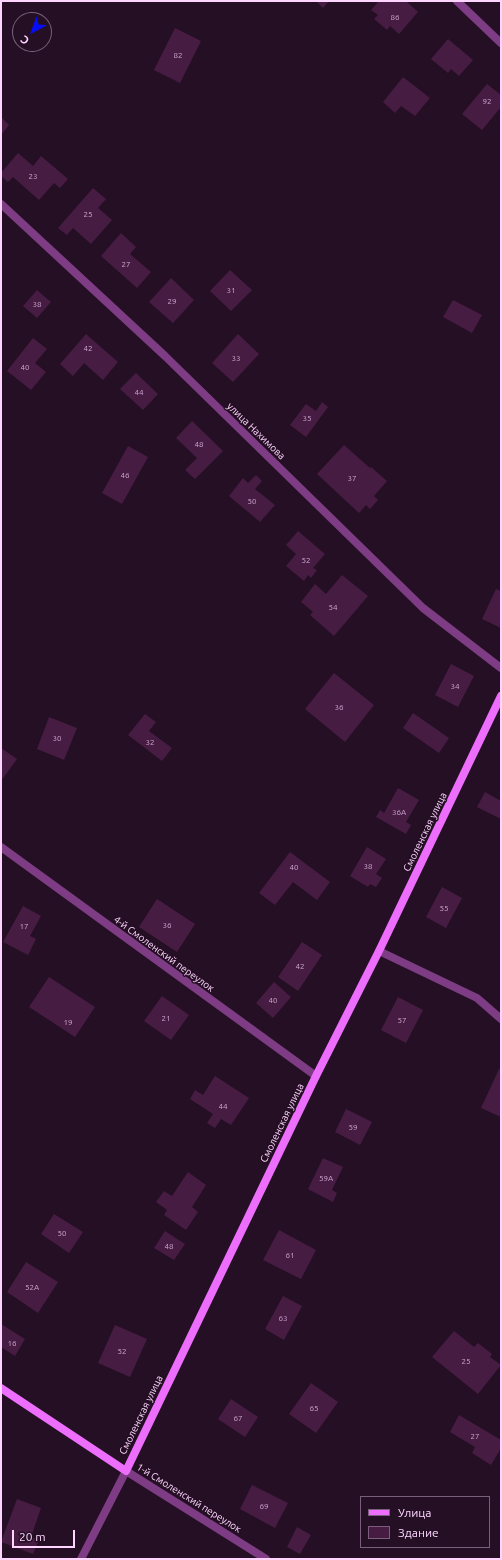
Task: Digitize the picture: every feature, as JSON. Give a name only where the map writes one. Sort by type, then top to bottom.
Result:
[{"type":"street","points":[[457,1],[501,43]]},
{"type":"street","name":"улица Нахимова","points":[[1,204],[165,356],[423,608],[501,668]]},
{"type":"street","name":"Смоленская улица","points":[[81,1559],[126,1471],[316,1076],[379,951],[501,696]]},
{"type":"street","name":"4-й Смоленский переулок","points":[[1,848],[316,1076]]},
{"type":"street","points":[[379,951],[477,998],[501,1019]]},
{"type":"street","name":"1-й Смоленский переулок","points":[[1,1388],[126,1471],[266,1559]]},
{"type":"building","points":[[316,1],[329,1],[323,8]]},
{"type":"building","points":[[377,1],[406,1],[418,12],[399,34],[390,26],[387,30],[374,19],[378,15],[371,10],[378,2]]},
{"type":"building","points":[[175,28],[201,41],[180,83],[154,70]]},
{"type":"building","points":[[448,39],[473,60],[459,76],[451,69],[448,73],[431,59]]},
{"type":"building","points":[[403,77],[430,98],[415,116],[401,106],[395,113],[383,102]]},
{"type":"building","points":[[487,84],[501,95],[501,107],[482,130],[462,114]]},
{"type":"building","points":[[1,117],[9,125],[1,135]]},
{"type":"building","points":[[18,153],[33,166],[41,156],[68,179],[60,188],[54,183],[39,200],[13,177],[8,182],[1,176],[1,173]]},
{"type":"building","points":[[93,188],[106,199],[98,208],[112,220],[91,244],[73,228],[67,235],[58,228]]},
{"type":"building","points":[[121,233],[136,247],[130,254],[151,272],[137,288],[101,256]]},
{"type":"building","points":[[230,270],[252,290],[231,311],[210,291]]},
{"type":"building","points":[[171,278],[194,300],[173,323],[149,302]]},
{"type":"building","points":[[37,290],[51,302],[37,318],[23,306]]},
{"type":"building","points":[[453,300],[482,315],[472,333],[443,317]]},
{"type":"building","points":[[86,334],[118,362],[103,380],[84,363],[73,376],[60,364]]},
{"type":"building","points":[[238,334],[259,354],[233,382],[212,363]]},
{"type":"building","points":[[33,338],[47,349],[35,363],[46,372],[31,390],[7,371]]},
{"type":"building","points":[[136,373],[158,394],[143,410],[120,389]]},
{"type":"building","points":[[322,402],[328,407],[306,437],[290,425],[306,404],[316,411]]},
{"type":"building","points":[[192,421],[223,451],[195,479],[185,470],[197,458],[176,438]]},
{"type":"building","points":[[344,445],[387,481],[374,496],[378,500],[370,509],[366,505],[359,513],[317,474]]},
{"type":"building","points":[[128,446],[148,457],[122,504],[102,493]]},
{"type":"building","points":[[256,475],[262,481],[255,489],[275,505],[260,522],[229,496],[243,478],[248,483]]},
{"type":"building","points":[[298,531],[325,554],[313,568],[317,570],[311,578],[308,575],[304,581],[286,566],[296,554],[286,545]]},
{"type":"building","points":[[342,575],[368,596],[334,636],[310,615],[313,612],[301,602],[315,584],[326,594]]},
{"type":"building","points":[[496,589],[501,591],[501,628],[482,619]]},
{"type":"building","points":[[451,664],[474,676],[458,707],[435,695]]},
{"type":"building","points":[[334,673],[374,705],[345,742],[305,709]]},
{"type":"building","points":[[413,713],[449,738],[439,753],[403,728]]},
{"type":"building","points":[[145,714],[156,722],[149,731],[172,748],[162,761],[128,735]]},
{"type":"building","points":[[49,717],[77,728],[64,760],[37,749]]},
{"type":"building","points":[[1,748],[17,759],[1,781]]},
{"type":"building","points":[[398,788],[419,800],[406,822],[411,825],[406,834],[376,817],[380,810],[384,813]]},
{"type":"building","points":[[485,792],[501,801],[501,819],[477,807]]},
{"type":"building","points":[[367,847],[386,859],[376,874],[382,878],[376,887],[370,884],[368,887],[350,876]]},
{"type":"building","points":[[290,852],[330,882],[317,900],[293,882],[275,905],[259,893]]},
{"type":"building","points":[[442,887],[462,898],[446,928],[426,917]]},
{"type":"building","points":[[157,899],[195,924],[177,952],[139,927]]},
{"type":"building","points":[[23,906],[41,916],[30,936],[36,939],[28,955],[3,942]]},
{"type":"building","points":[[302,942],[322,955],[298,991],[278,977]]},
{"type":"building","points":[[49,977],[95,1007],[75,1037],[29,1007]]},
{"type":"building","points":[[274,982],[291,997],[273,1018],[256,1003]]},
{"type":"building","points":[[162,996],[189,1015],[171,1040],[144,1021]]},
{"type":"building","points":[[398,997],[423,1010],[406,1043],[381,1030]]},
{"type":"building","points":[[499,1069],[501,1070],[501,1117],[481,1108]]},
{"type":"building","points":[[215,1076],[249,1098],[231,1125],[221,1119],[215,1128],[207,1123],[213,1114],[190,1099],[195,1090],[203,1095]]},
{"type":"building","points":[[346,1109],[372,1122],[360,1145],[335,1132]]},
{"type":"building","points":[[323,1158],[343,1167],[332,1190],[337,1193],[333,1202],[308,1189]]},
{"type":"building","points":[[188,1172],[206,1185],[192,1207],[198,1212],[186,1230],[164,1215],[167,1210],[156,1202],[164,1191],[172,1196]]},
{"type":"building","points":[[54,1214],[83,1232],[69,1253],[41,1234]]},
{"type":"building","points":[[279,1230],[316,1250],[301,1279],[263,1260]]},
{"type":"building","points":[[165,1231],[185,1244],[174,1260],[154,1248]]},
{"type":"building","points":[[26,1262],[58,1282],[38,1313],[7,1292]]},
{"type":"building","points":[[283,1296],[302,1306],[284,1340],[265,1329]]},
{"type":"building","points":[[1,1324],[25,1339],[15,1356],[1,1347]]},
{"type":"building","points":[[115,1325],[147,1339],[130,1377],[98,1363]]},
{"type":"building","points":[[454,1331],[474,1347],[478,1343],[492,1354],[490,1357],[501,1365],[478,1394],[432,1357]]},
{"type":"building","points":[[311,1383],[338,1402],[316,1433],[289,1414]]},
{"type":"building","points":[[231,1399],[258,1417],[245,1437],[218,1419]]},
{"type":"building","points":[[459,1415],[501,1440],[501,1448],[491,1465],[472,1453],[475,1447],[450,1432]]},
{"type":"building","points":[[252,1485],[288,1503],[275,1528],[240,1509]]},
{"type":"building","points":[[17,1499],[41,1508],[31,1537],[39,1540],[33,1554],[1,1542]]},
{"type":"building","points":[[297,1527],[311,1535],[300,1554],[287,1547]]}]
